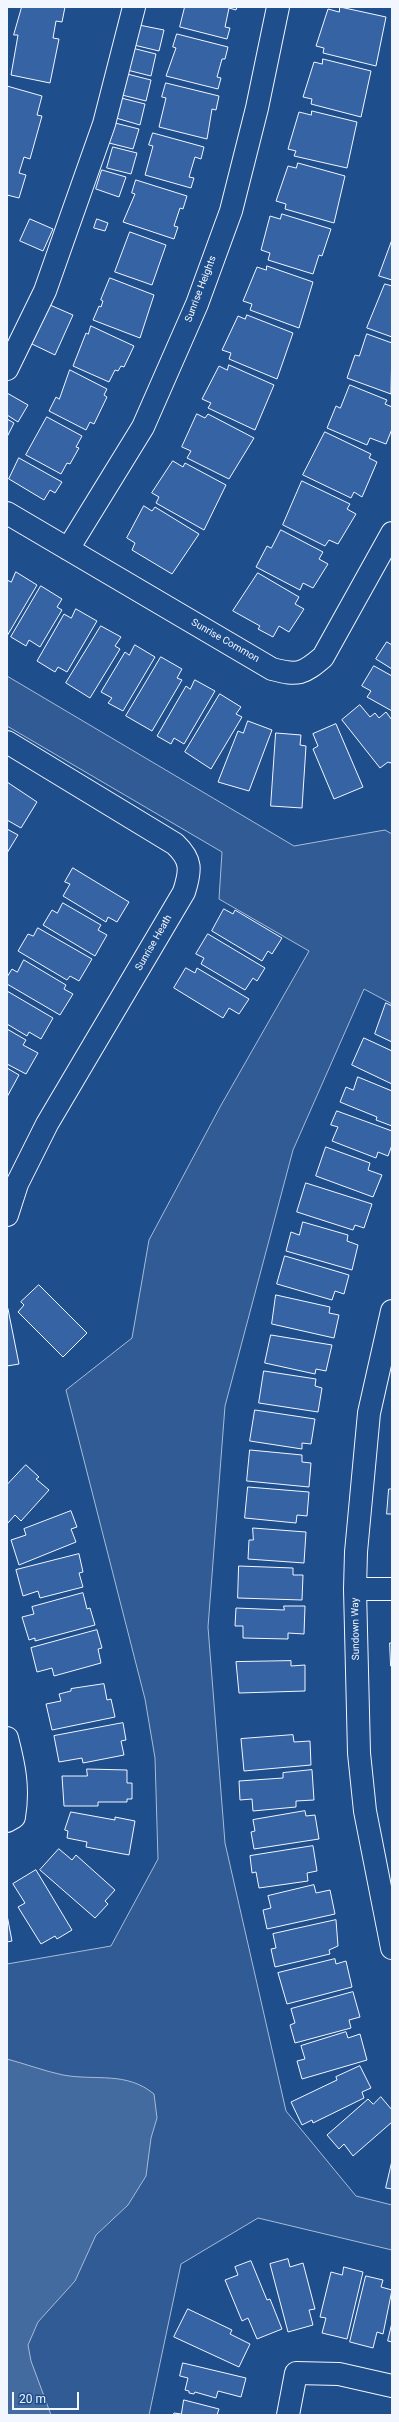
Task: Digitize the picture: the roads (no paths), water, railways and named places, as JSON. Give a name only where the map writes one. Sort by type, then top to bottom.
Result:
[{"type":"street","points":[[7,369],[45,291],[104,124],[134,7]]},
{"type":"street","name":"Sunrise Heights","points":[[68,549],[143,427],[197,304],[231,211],[257,108],[278,7]]},
{"type":"street","name":"Sunrise Common","points":[[7,513],[272,669],[289,673],[306,672],[323,657],[392,533]]},
{"type":"street","name":"Sunrise Heath","points":[[7,742],[175,844],[184,852],[189,863],[189,876],[184,892],[47,1124],[17,1184],[7,1215]]},
{"type":"street","name":"Sundown Way","points":[[392,1311],[369,1413],[356,1552],[355,1589],[359,1753],[365,1811],[392,1948]]},
{"type":"street","points":[[355,1589],[392,1590]]},
{"type":"street","points":[[7,1738],[16,1774],[17,1799],[14,1817],[7,1821]]},
{"type":"street","points":[[288,2415],[296,2373],[339,2374],[392,2386]]}]
